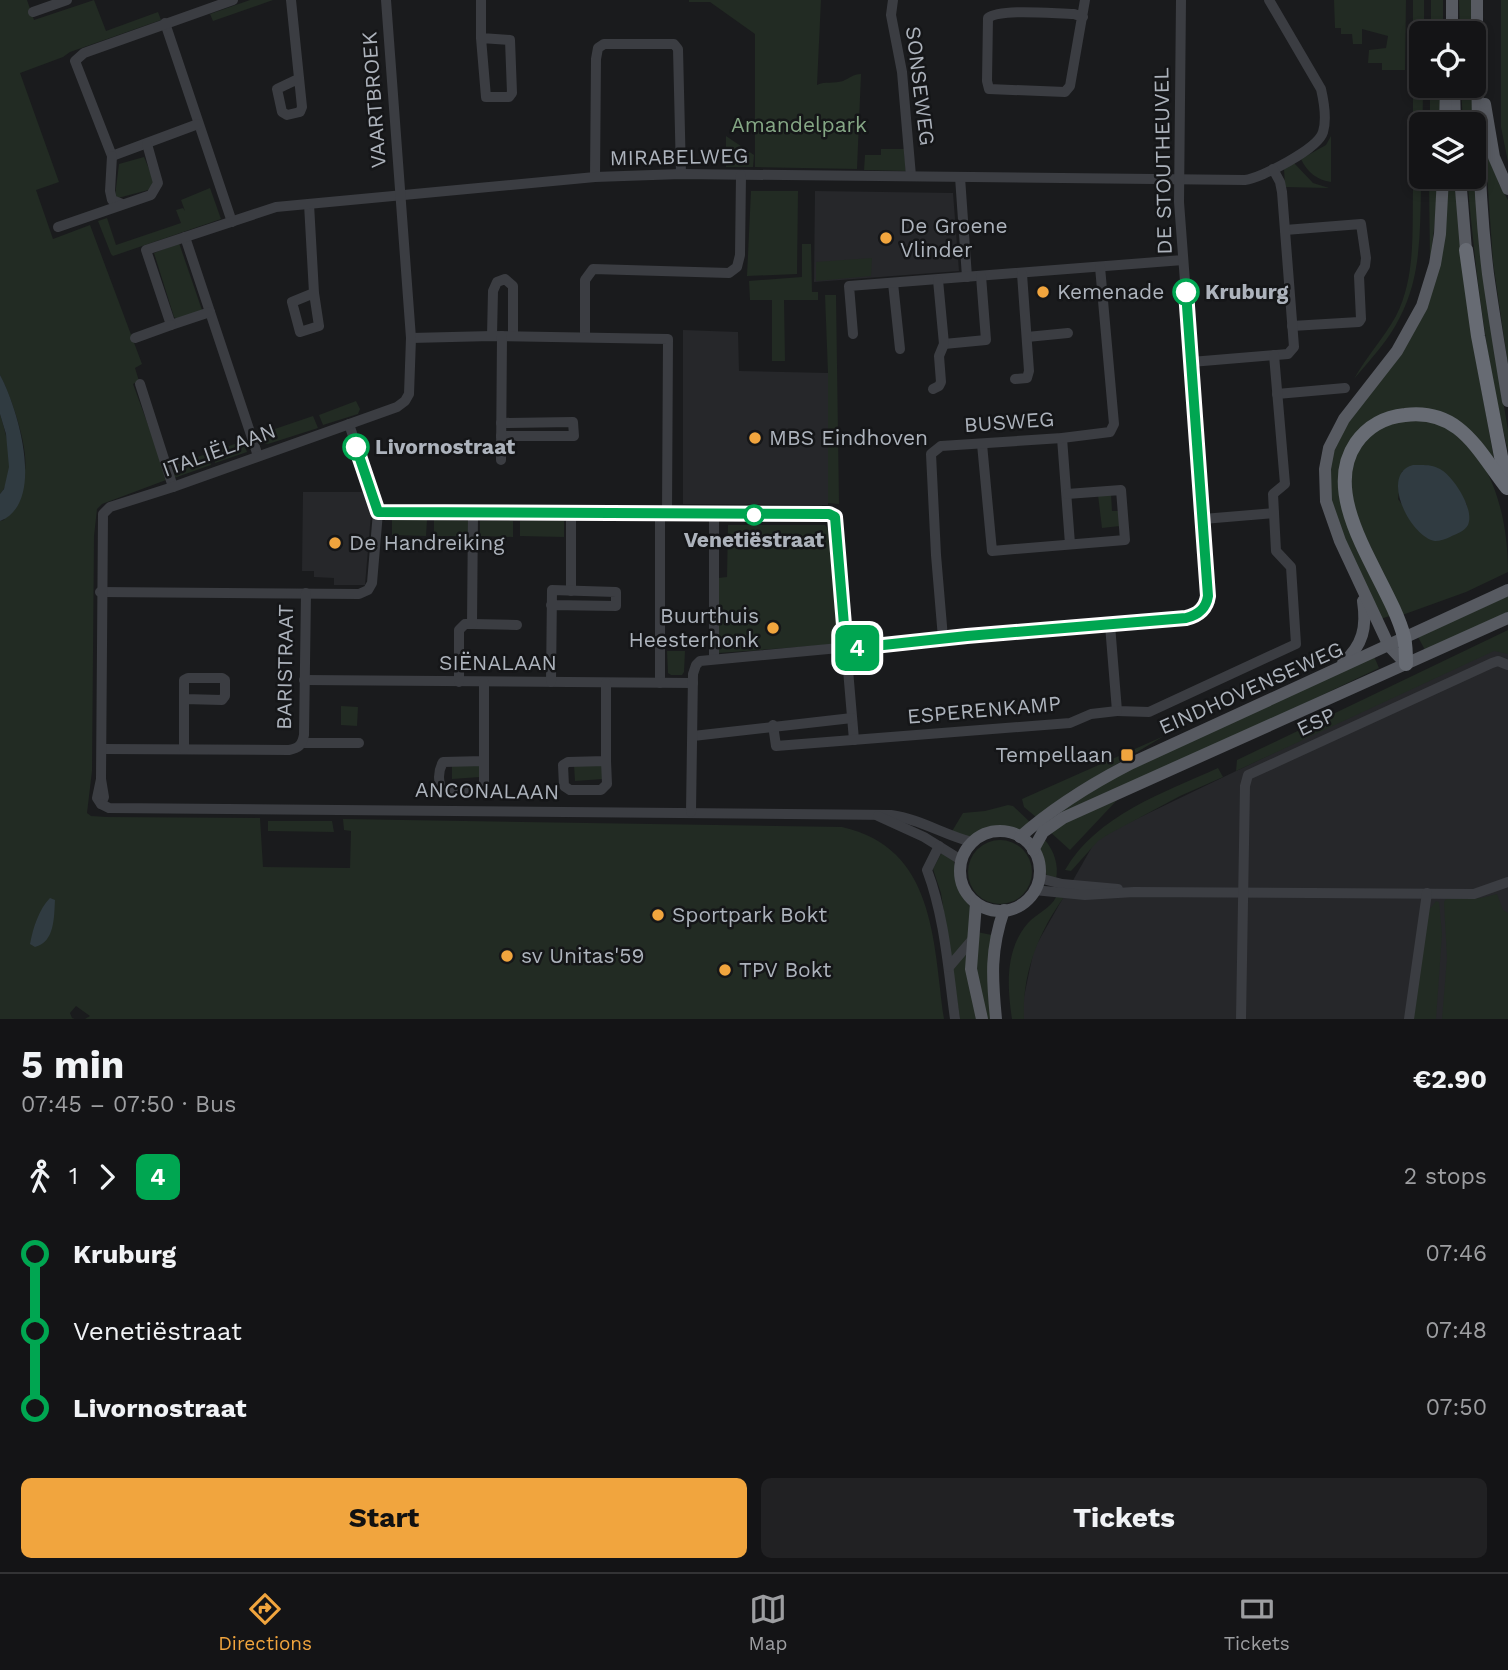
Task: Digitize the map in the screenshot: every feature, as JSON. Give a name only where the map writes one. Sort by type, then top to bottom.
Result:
[{"type":"highway","points":[[1466,250],[1478,336],[1507,491]]},
{"type":"highway","points":[[1406,664],[1404,637],[1349,510],[1345,483],[1346,464],[1352,449],[1361,436],[1381,421],[1408,414],[1434,415],[1468,436],[1507,491]]},
{"type":"main road","points":[[1452,0],[1452,21]]},
{"type":"main road","points":[[1477,21],[1478,0]]},
{"type":"main road","points":[[1478,98],[1488,274],[1508,401]]},
{"type":"main road","points":[[1485,98],[1494,157],[1508,189]]},
{"type":"main road","points":[[1406,664],[1389,646],[1363,594],[1326,501],[1324,484],[1329,448],[1344,419],[1397,351],[1422,306],[1436,254],[1442,189]]},
{"type":"main road","points":[[1461,189],[1466,250]]},
{"type":"main road","name":"EINDHOVENSEWEG","points":[[1020,837],[1044,816],[1091,785],[1132,763],[1503,592]]},
{"type":"main road","points":[[1335,670],[1351,655],[1362,639],[1365,617],[1363,594]]},
{"type":"main road","name":"EINDHOVENSEWEG","points":[[1033,850],[1043,832],[1063,818],[1507,619]]},
{"type":"main road","points":[[996,831],[1008,832],[1020,837],[1033,850],[1039,863],[1036,884],[1021,904],[1004,910],[989,909],[976,903],[968,895],[960,872],[961,860],[972,842],[996,831]]},
{"type":"main road","points":[[976,903],[972,979],[982,1019]]},
{"type":"main road","points":[[996,1019],[991,967],[995,936],[1004,910]]},
{"type":"street","points":[[33,12],[67,0]]},
{"type":"street","points":[[122,204],[112,200],[112,156],[75,61],[84,53],[219,2],[233,0]]},
{"type":"street","points":[[291,0],[298,79]]},
{"type":"street","name":"VAARTBROEK","points":[[386,0],[400,196]]},
{"type":"street","points":[[481,0],[481,38],[486,97],[509,97],[512,93],[510,40],[481,38]]},
{"type":"street","name":"SONSEWEG","points":[[893,0],[891,15],[902,72],[911,176]]},
{"type":"street","points":[[1083,17],[1074,14],[996,13],[988,18],[989,89],[1065,92],[1070,86],[1083,17],[1085,0]]},
{"type":"street","name":"DE STOUTHEUVEL","points":[[1110,625],[1186,618],[1200,612],[1208,596],[1183,260],[1180,179],[1181,0]]},
{"type":"street","name":"MIRABELWEG","points":[[171,325],[146,250],[276,207],[595,177],[681,174],[1251,179],[1273,169],[1319,140],[1323,134],[1324,102],[1315,76],[1269,0]]},
{"type":"street","points":[[165,23],[232,222]]},
{"type":"street","points":[[595,177],[596,59],[598,48],[604,44],[674,44],[678,49],[681,174]]},
{"type":"street","points":[[112,156],[198,124]]},
{"type":"street","points":[[58,228],[150,195],[156,190],[158,183],[147,144]]},
{"type":"street","points":[[1191,362],[1288,354],[1292,351],[1282,192],[1273,169]]},
{"type":"street","points":[[585,336],[586,280],[593,269],[729,273],[737,267],[740,255],[741,174]]},
{"type":"street","points":[[960,177],[967,277]]},
{"type":"street","name":"ITALIËLAAN","points":[[101,804],[97,798],[102,749],[100,592],[103,514],[110,507],[397,407],[405,401],[410,389],[411,338],[400,196]]},
{"type":"street","points":[[309,204],[314,293]]},
{"type":"street","points":[[1285,230],[1361,224],[1366,258],[1359,276],[1359,322],[1292,327]]},
{"type":"street","points":[[185,237],[258,456]]},
{"type":"street","points":[[853,334],[849,286],[1183,260]]},
{"type":"street","name":"BUSWEG","points":[[943,638],[931,454],[941,446],[1110,432],[1114,424],[1100,267]]},
{"type":"street","points":[[1015,379],[1027,378],[1029,372],[1022,274]]},
{"type":"street","points":[[944,344],[986,340],[981,276]]},
{"type":"street","points":[[501,460],[502,336],[513,285],[505,279],[497,282],[493,292],[502,336]]},
{"type":"street","points":[[933,389],[941,382],[939,356],[944,344],[938,280]]},
{"type":"street","points":[[893,283],[900,349]]},
{"type":"street","points":[[135,338],[210,312]]},
{"type":"street","points":[[1027,337],[1068,333]]},
{"type":"street","points":[[411,338],[585,336],[665,337],[668,340],[660,683]]},
{"type":"street","name":"ESPERENKAMP","points":[[773,725],[776,747],[1070,723],[1091,714],[1117,711],[1149,712],[1296,644],[1291,567],[1277,553],[1273,494],[1285,484],[1274,355]]},
{"type":"street","points":[[140,384],[173,487]]},
{"type":"street","points":[[1277,394],[1345,388]]},
{"type":"street","points":[[501,423],[573,422],[574,436],[501,436]]},
{"type":"street","points":[[100,592],[359,594],[368,590],[372,583],[378,512],[349,424]]},
{"type":"street","points":[[1062,438],[1070,544]]},
{"type":"street","points":[[982,444],[992,551],[1125,540],[1121,490],[1066,494]]},
{"type":"street","points":[[378,512],[829,514],[835,517],[853,740]]},
{"type":"street","points":[[472,513],[472,624]]},
{"type":"street","points":[[1203,519],[1274,513]]},
{"type":"street","points":[[571,514],[571,591]]},
{"type":"street","points":[[714,515],[714,659]]},
{"type":"street","points":[[551,605],[616,606],[616,592],[552,590],[551,605],[551,682]]},
{"type":"street","name":"BARISTRAAT","points":[[102,749],[298,748],[303,743],[306,593]]},
{"type":"street","points":[[459,682],[459,630],[466,624],[517,625]]},
{"type":"street","points":[[691,812],[693,683],[696,665],[700,661],[1110,625],[1117,711]]},
{"type":"street","name":"ESP","points":[[1241,1019],[1245,786],[1248,775],[1492,663],[1498,661],[1508,665]]},
{"type":"street","name":"SIËNALAAN","points":[[304,680],[693,683]]},
{"type":"street","points":[[484,682],[484,761],[484,786],[479,791],[444,792],[440,786],[439,769],[443,762],[484,761]]},
{"type":"street","points":[[606,682],[607,784],[601,790],[570,790],[564,786],[563,765],[568,762],[606,761]]},
{"type":"street","points":[[184,699],[184,749]]},
{"type":"street","points":[[692,736],[852,718]]},
{"type":"street","name":"BARISTRAAT","points":[[303,743],[359,743]]},
{"type":"street","name":"ANCONALAAN","points":[[101,804],[109,808],[874,814],[900,816],[972,842]]},
{"type":"street","name":"ANCONALAAN","points":[[874,814],[961,860]]},
{"type":"street","points":[[939,846],[927,870],[936,894],[955,1019]]},
{"type":"street","points":[[1036,884],[1085,895],[1134,892],[1474,894],[1508,882]]},
{"type":"street","points":[[1409,1019],[1427,893]]},
{"type":"street","points":[[949,967],[972,940]]},
{"type":"shaded area","name":"De Groene Vlinder","points":[[815,191],[953,193],[959,271],[814,282]]},
{"type":"shaded area","name":"MBS Eindhoven","points":[[683,330],[738,332],[739,371],[828,373],[828,505],[683,504]]},
{"type":"shaded area","points":[[0,375],[20,430],[25,475],[22,495],[14,511],[0,521],[0,494],[4,489],[9,467],[6,434],[0,414]]},
{"type":"shaded area","points":[[1413,465],[1437,467],[1451,478],[1466,502],[1469,518],[1465,529],[1435,541],[1416,529],[1408,518],[1398,492],[1403,471]]},
{"type":"shaded area","name":"De Handreiking","points":[[303,492],[363,492],[371,514],[365,585],[334,585],[334,578],[314,577],[314,571],[302,571]]},
{"type":"shaded area","points":[[1508,640],[1508,1019],[1023,1019],[1021,1011],[1034,949],[1097,838]]},
{"type":"shaded area","points":[[50,898],[55,900],[52,928],[46,940],[35,947],[30,944],[35,925]]},
{"type":"green space","points":[[0,0],[27,0],[34,20],[94,0],[106,31],[158,12],[161,20],[20,73],[59,182],[36,190],[53,239],[90,225],[142,364],[135,368],[139,381],[133,384],[167,476],[166,480],[102,504],[97,509],[94,536],[92,771],[87,813],[91,816],[107,817],[260,818],[263,867],[350,868],[351,831],[344,830],[343,819],[842,827],[873,838],[896,855],[913,877],[932,930],[944,1019],[85,1019],[90,1016],[76,1006],[70,1013],[75,1019],[0,1019],[0,521],[4,520],[24,475],[25,453],[19,424],[0,375]]},
{"type":"green space","points":[[250,0],[273,0],[213,21],[210,14]]},
{"type":"green space","name":"Amandelpark","points":[[689,0],[821,0],[817,85],[840,82],[861,74],[857,169],[755,167],[755,34],[710,2]]},
{"type":"green space","points":[[1334,0],[1406,0],[1405,70],[1382,70],[1382,63],[1368,63],[1369,50],[1386,48],[1388,36],[1362,29],[1362,44],[1353,44],[1352,34],[1341,34],[1341,28],[1335,28]]},
{"type":"green space","points":[[1413,0],[1424,0],[1424,21],[1413,21]]},
{"type":"green space","points":[[1431,0],[1443,0],[1443,21],[1431,21]]},
{"type":"green space","points":[[1459,0],[1473,0],[1473,21],[1460,21]]},
{"type":"green space","points":[[1501,0],[1508,0],[1508,162],[1501,127]]},
{"type":"green space","points":[[1413,98],[1423,98],[1423,112],[1413,112]]},
{"type":"green space","points":[[1430,98],[1442,98],[1441,112],[1430,112]]},
{"type":"green space","points":[[1462,98],[1474,98],[1475,112],[1462,112]]},
{"type":"green space","points":[[726,136],[754,155],[753,167],[726,167]]},
{"type":"green space","points":[[1331,136],[1331,182],[1313,175],[1301,159],[1326,145]]},
{"type":"green space","points":[[1486,137],[1499,184],[1508,200],[1508,365],[1493,262]]},
{"type":"green space","points":[[881,149],[904,149],[906,171],[864,170],[865,155],[881,155]]},
{"type":"green space","points":[[144,157],[155,183],[152,189],[118,198],[115,196],[119,164]]},
{"type":"green space","points":[[1294,163],[1313,183],[1329,188],[1285,187],[1284,168]]},
{"type":"green space","points":[[210,188],[221,219],[113,256],[111,254],[98,221],[107,218],[116,245],[181,223],[176,210],[183,208],[185,211],[181,200]]},
{"type":"green space","points":[[1413,189],[1421,189],[1418,254],[1407,302],[1379,350],[1354,379],[1396,316],[1407,285],[1412,253]]},
{"type":"green space","points":[[1429,189],[1439,189],[1430,264]]},
{"type":"green space","points":[[1446,189],[1455,189],[1473,344],[1495,464],[1445,415],[1369,423],[1341,483],[1390,616],[1380,619],[1334,515],[1327,483],[1333,450],[1347,423],[1417,327]]},
{"type":"green space","points":[[1468,189],[1481,189],[1491,329],[1508,430],[1508,451],[1487,349]]},
{"type":"green space","points":[[751,191],[798,191],[797,274],[747,276]]},
{"type":"green space","points":[[179,243],[202,310],[177,319],[174,317],[154,253]]},
{"type":"green space","points":[[802,244],[811,244],[812,292],[818,292],[818,300],[784,300],[785,361],[772,361],[772,300],[750,300],[749,281],[802,277]]},
{"type":"green space","points":[[872,258],[871,276],[816,281],[816,262]]},
{"type":"green space","points":[[825,295],[836,295],[839,504],[828,503]]},
{"type":"green space","points":[[356,401],[360,409],[358,414],[323,425],[319,415]]},
{"type":"green space","points":[[0,414],[8,444],[10,466],[9,476],[0,494]]},
{"type":"green space","points":[[313,416],[318,428],[268,444],[263,443],[260,434]]},
{"type":"green space","points":[[1409,418],[1431,421],[1448,426],[1467,443],[1489,475],[1496,494],[1502,513],[1508,572],[1466,592],[1401,614],[1353,508],[1349,482],[1356,450],[1374,430]],"holes":[[[1402,471],[1454,483],[1467,505],[1422,533],[1398,499]]]},
{"type":"green space","points":[[243,441],[247,452],[215,463],[212,452]]},
{"type":"green space","points":[[203,455],[209,458],[211,465],[174,478],[170,467]]},
{"type":"green space","points":[[1111,494],[1112,511],[1120,511],[1120,526],[1102,528],[1098,495]]},
{"type":"green space","points":[[392,520],[427,520],[426,536],[392,535]]},
{"type":"green space","points":[[434,520],[468,521],[468,536],[434,536]]},
{"type":"green space","points":[[480,521],[513,521],[513,537],[480,536]]},
{"type":"green space","points":[[520,521],[564,521],[564,537],[520,536]]},
{"type":"green space","points":[[728,525],[825,525],[828,529],[839,644],[719,653],[718,578],[727,577]]},
{"type":"green space","points":[[1508,596],[1508,612],[1425,650],[1418,637]]},
{"type":"green space","points":[[1508,630],[1508,654],[1494,651],[1236,771],[1237,760]]},
{"type":"green space","points":[[667,651],[685,651],[682,675],[668,673]]},
{"type":"green space","points":[[1373,654],[1379,668],[1187,759],[1060,814],[1056,810],[1090,789]]},
{"type":"green space","points":[[341,706],[358,707],[357,726],[341,725]]},
{"type":"green space","points":[[1164,736],[1068,793],[1036,817],[1024,807],[1022,799]]},
{"type":"green space","points":[[480,763],[480,777],[452,779],[452,764]]},
{"type":"green space","points":[[602,764],[603,779],[575,781],[574,765]]},
{"type":"green space","points":[[1218,768],[1223,777],[1180,796],[1109,834],[1098,841],[1071,871],[1065,870],[1095,834],[1113,820],[1154,797]]},
{"type":"green space","points":[[1118,799],[1070,850],[1048,830]]},
{"type":"green space","points":[[1013,806],[1031,823],[1019,832],[1006,828],[988,829],[970,837],[951,833],[963,813]]},
{"type":"green space","points":[[268,821],[332,821],[334,832],[268,831]]},
{"type":"green space","points":[[1044,839],[1055,858],[1056,879],[1049,878],[1042,864],[1040,854]]},
{"type":"green space","points":[[1000,840],[1012,842],[1023,849],[1030,860],[1030,884],[1023,895],[1012,902],[1000,904],[988,902],[977,895],[970,884],[968,872],[970,860],[977,849],[988,842]]},
{"type":"green space","points":[[941,854],[948,854],[954,861],[959,889],[970,907],[977,1019],[960,1019],[941,893],[933,869]]},
{"type":"green space","points":[[1497,894],[1503,910],[1508,913],[1508,1019],[1442,1019],[1447,958],[1444,902],[1446,899],[1481,898]]},
{"type":"green space","points":[[1056,897],[1064,897],[1046,925],[1029,970],[1024,1019],[1012,1019],[1009,981],[1015,944],[1028,923]]},
{"type":"green space","points":[[1436,901],[1439,902],[1442,934],[1436,1019],[1413,1019],[1429,910]]},
{"type":"green space","points":[[977,932],[992,935],[992,1019],[985,1019],[976,980]]},
{"type":"bus line","name":"4","points":[[356,447],[378,512],[829,514],[835,517],[837,523],[846,649],[1192,617],[1200,612],[1208,596],[1186,292]]},
{"type":"place","name":"De Groene Vlinder","points":[[886,238]]},
{"type":"place","name":"Kemenade","points":[[1043,292]]},
{"type":"place","name":"Kruburg","points":[[1186,292]]},
{"type":"place","name":"MBS Eindhoven","points":[[755,438]]},
{"type":"place","name":"Livornostraat","points":[[356,447]]},
{"type":"place","name":"Venetiëstraat","points":[[754,515]]},
{"type":"place","name":"De Handreiking","points":[[335,543]]},
{"type":"place","name":"Buurthuis Heesterhonk","points":[[773,628]]},
{"type":"place","name":"Tempellaan","points":[[1127,755]]},
{"type":"place","name":"Sportpark Bokt","points":[[658,915]]},
{"type":"place","name":"sv Unitas'59","points":[[507,956]]},
{"type":"place","name":"TPV Bokt","points":[[725,970]]}]
